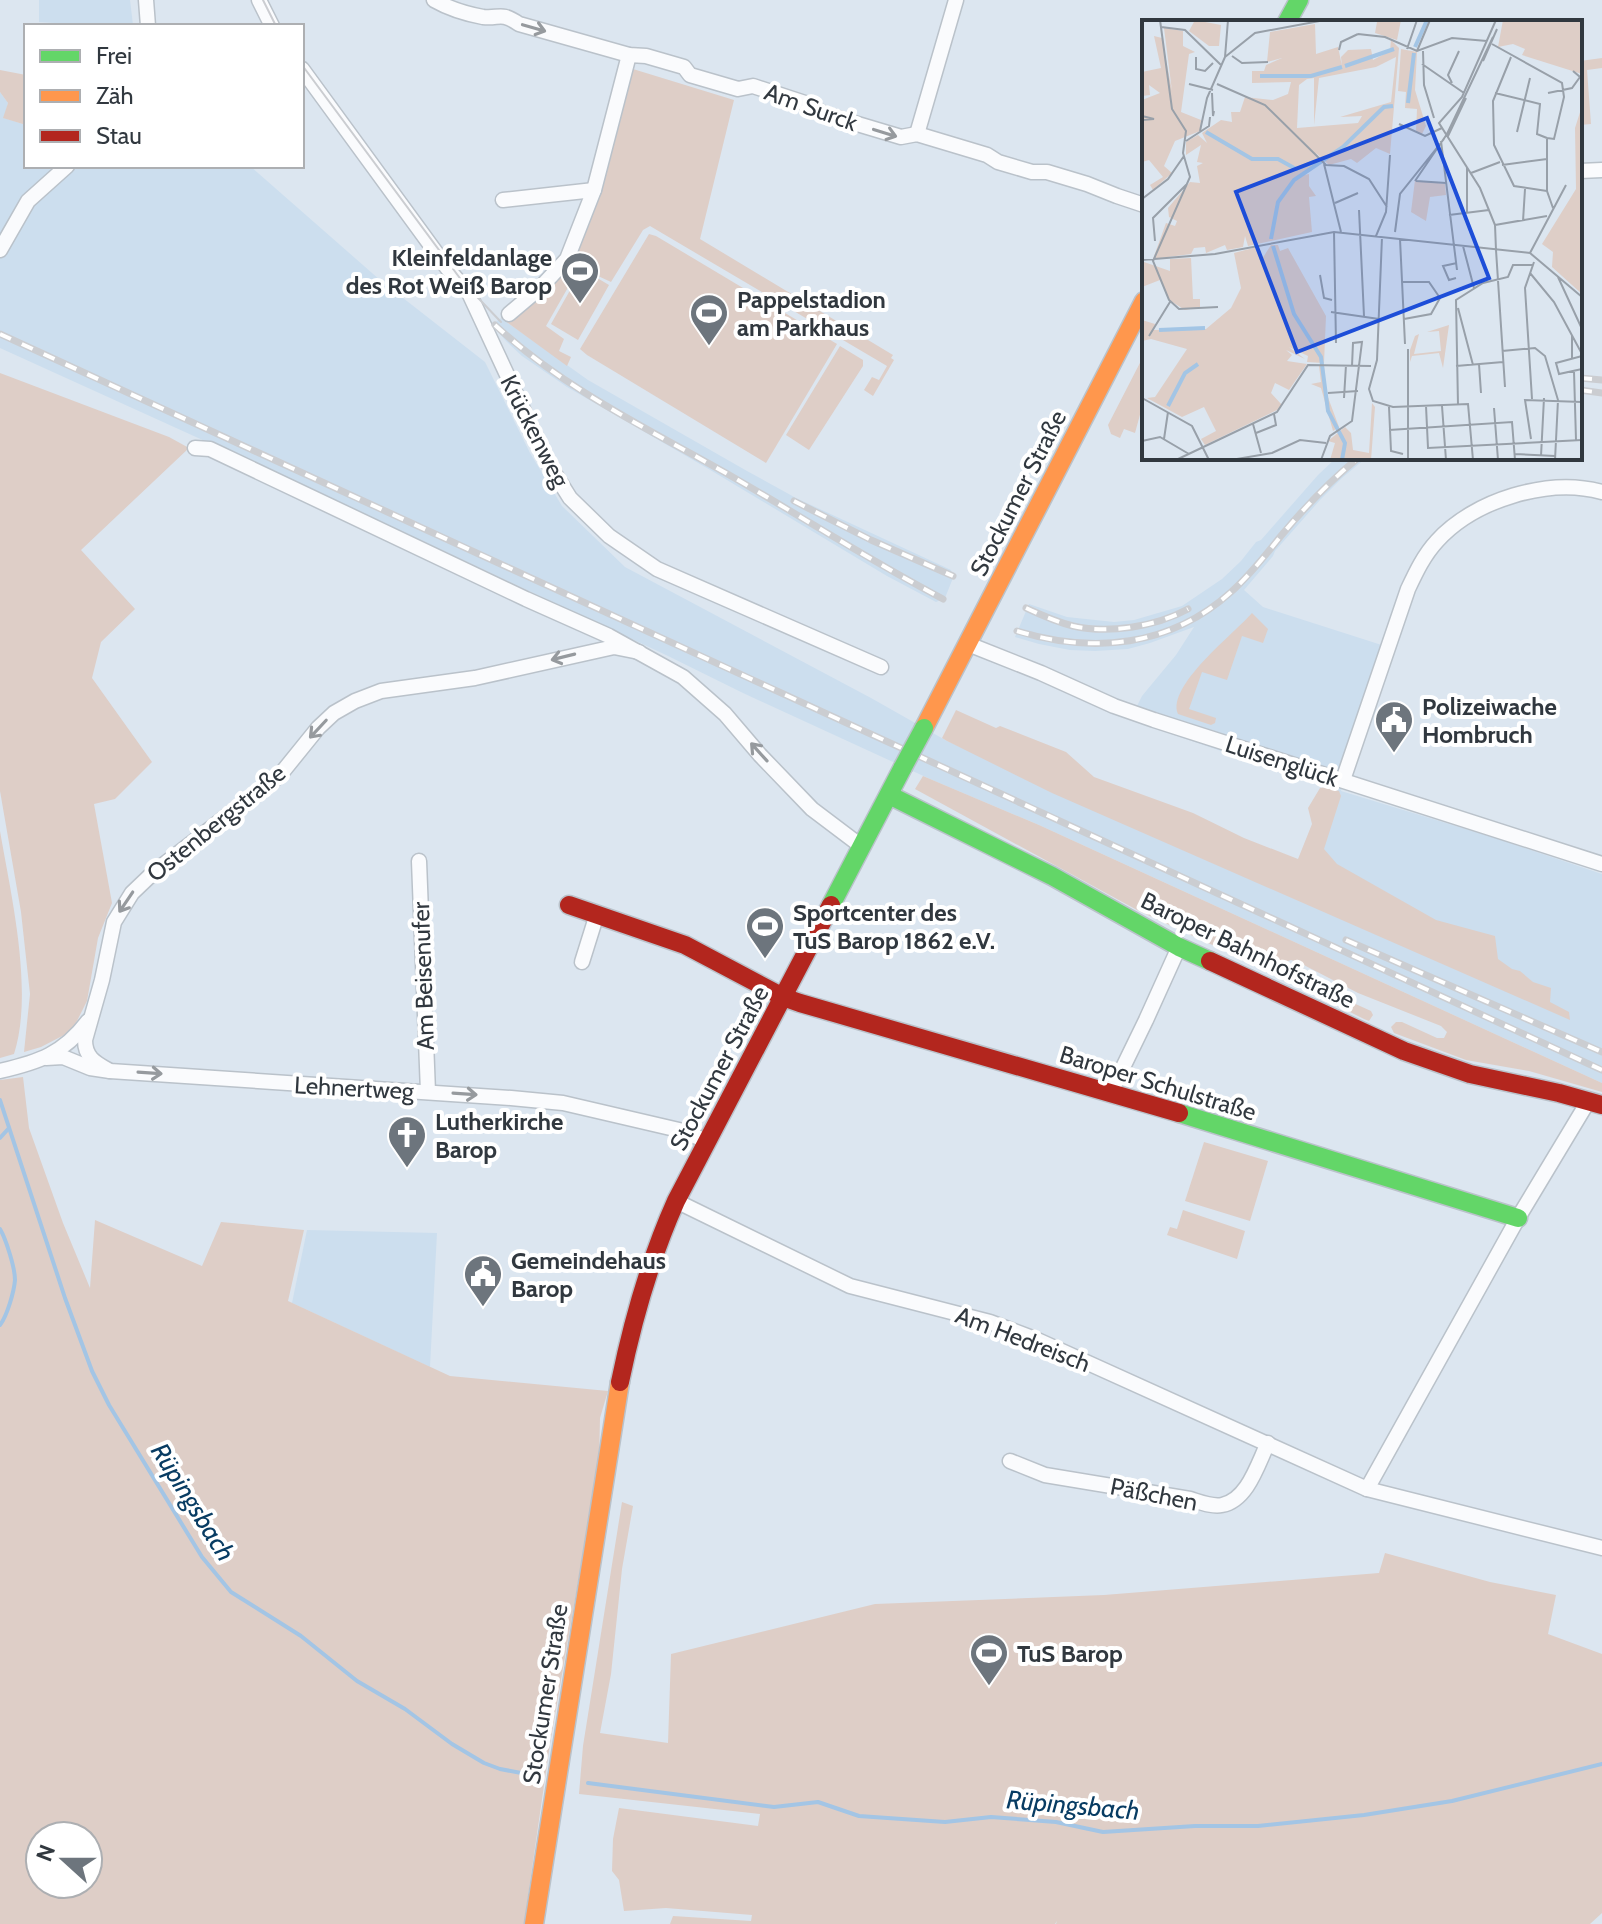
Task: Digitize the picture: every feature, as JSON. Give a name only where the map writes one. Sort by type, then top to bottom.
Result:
[{"type":"main road","points":[[1288,20],[1299,0]]},
{"type":"main road","name":"Stockumer Straße","points":[[534,1924],[624,1358],[646,1276],[676,1201],[1142,305]]},
{"type":"main road","name":"Baroper Bahnhofstraße","points":[[889,795],[1052,876],[1179,947],[1404,1051],[1470,1074],[1595,1103]]},
{"type":"main road","name":"Baroper Schulstraße","points":[[569,905],[685,945],[783,997],[1111,1092],[1518,1218]]},
{"type":"street","points":[[146,0],[148,24]]},
{"type":"street","points":[[259,0],[271,24]]},
{"type":"street","name":"Am Surck","points":[[434,0],[486,17],[500,15],[519,24],[684,67],[690,75],[738,89],[753,86],[808,104],[820,113],[901,137],[917,134],[987,155],[998,162],[1087,184],[1142,204]]},
{"type":"street","points":[[917,134],[956,0]]},
{"type":"street","points":[[509,314],[541,287],[567,259],[594,190],[629,55]]},
{"type":"street","name":"Krückenweg","points":[[304,72],[448,269],[469,293],[548,463],[570,498],[609,536],[657,569],[881,667]]},
{"type":"street","points":[[0,250],[28,201],[65,168]]},
{"type":"street","points":[[1582,171],[1602,170]]},
{"type":"street","points":[[503,200],[594,190]]},
{"type":"street","name":"Ostenbergstraße","points":[[195,448],[210,449],[609,636],[683,677],[725,714],[812,809],[861,846]]},
{"type":"street","points":[[1343,780],[1408,589],[1420,564],[1437,541],[1458,523],[1516,494],[1567,487],[1602,492]]},
{"type":"street","name":"Luisenglück","points":[[968,644],[1114,706],[1602,864]]},
{"type":"street","name":"Ostenbergstraße","points":[[110,1071],[92,1060],[85,1050],[85,1040],[114,922],[132,893],[154,872],[280,775],[334,713],[381,691],[475,678],[614,647],[639,652]]},
{"type":"street","name":"Am Beisenufer","points":[[419,861],[428,1092]]},
{"type":"street","points":[[582,962],[597,914]]},
{"type":"street","points":[[1111,1092],[1179,947]]},
{"type":"street","name":"Ostenbergstraße","points":[[3,1070],[46,1058],[65,1046],[93,1014]]},
{"type":"street","name":"Lehnertweg","points":[[46,1058],[63,1057],[90,1068],[110,1071],[563,1103],[679,1130],[707,1141]]},
{"type":"street","points":[[1367,1489],[1518,1218],[1595,1103]]},
{"type":"street","name":"Am Hedreisch","points":[[676,1201],[850,1286],[990,1322],[1035,1339],[1367,1489],[1602,1548]]},
{"type":"street","name":"Päßchen","points":[[1010,1461],[1045,1475],[1222,1505],[1244,1490],[1268,1443]]},
{"type":"shaded area","points":[[39,0],[130,0],[133,24],[70,24],[39,22]]},
{"type":"shaded area","points":[[1602,58],[1602,68],[1587,70],[1591,124],[1582,125],[1582,61]]},
{"type":"shaded area","points":[[633,69],[734,100],[700,239],[893,355],[891,358],[894,360],[873,396],[864,390],[872,377],[879,380],[887,366],[650,226],[643,230],[611,282],[572,264],[578,270],[546,326],[564,339],[559,351],[571,357],[567,366],[501,318],[521,304],[574,242]]},
{"type":"shaded area","points":[[0,70],[24,75],[24,124],[3,118],[8,103],[0,92]]},
{"type":"shaded area","points":[[0,92],[8,103],[4,118],[24,124],[24,168],[252,168],[380,280],[485,362],[530,453],[562,506],[625,567],[947,741],[1293,898],[1327,787],[1130,720],[1142,696],[1176,655],[1194,627],[1128,649],[1095,651],[1070,650],[1015,637],[1029,604],[1067,617],[1114,622],[1134,620],[1182,606],[1222,579],[1241,561],[1334,460],[1364,460],[1320,500],[1244,590],[1263,607],[1391,648],[1341,791],[1602,874],[1602,1083],[1039,825],[930,779],[363,513],[0,348]]},
{"type":"shaded area","name":"Pappelstadion am Parkhaus","points":[[649,234],[837,344],[766,463],[580,349]]},
{"type":"shaded area","name":"Kleinfeldanlage des Rot Weiß Barop","points":[[582,269],[609,285],[578,340],[551,324]]},
{"type":"shaded area","points":[[501,318],[588,380],[747,471],[796,498],[951,570],[953,578],[945,598],[936,602],[887,576],[567,387],[506,341],[492,325]]},
{"type":"shaded area","points":[[840,346],[863,360],[863,366],[809,450],[786,435]]},
{"type":"shaded area","points":[[1142,359],[1142,407],[1135,433],[1124,429],[1120,438],[1111,434],[1108,425]]},
{"type":"shaded area","points":[[0,373],[169,437],[189,448],[81,550],[135,609],[101,642],[92,678],[152,762],[115,799],[94,804],[112,903],[98,938],[87,1001],[68,1033],[24,1052],[30,994],[21,912],[0,791]]},
{"type":"shaded area","points":[[1252,613],[1268,629],[1263,643],[1242,636],[1227,680],[1202,672],[1189,709],[1216,718],[1215,723],[1211,725],[1178,714],[1177,702],[1192,675]]},
{"type":"shaded area","points":[[956,710],[996,728],[1000,726],[1066,752],[1094,777],[1193,813],[1244,838],[1298,859],[1312,824],[1308,808],[1320,788],[1339,791],[1341,796],[1324,849],[1337,864],[1436,920],[1495,936],[1498,959],[1533,982],[1551,988],[1550,1002],[1569,1012],[1570,1020],[1052,793],[947,741],[942,738]]},
{"type":"shaded area","points":[[923,776],[1039,825],[1602,1083],[1602,1092],[1529,1071],[1466,1060],[1394,1033],[1391,1027],[1396,1022],[1437,1038],[1444,1038],[1447,1032],[1441,1026],[1358,993],[1298,962],[1291,960],[1283,963],[1283,971],[1371,1011],[1373,1015],[1369,1021],[1137,910],[915,789]]},
{"type":"shaded area","points":[[0,831],[19,943],[22,1002],[14,1054],[0,1058]]},
{"type":"shaded area","points":[[23,1077],[29,1128],[90,1288],[95,1220],[202,1266],[221,1222],[304,1230],[288,1301],[450,1376],[608,1391],[600,1418],[599,1461],[550,1744],[524,1924],[0,1924],[0,1080]]},
{"type":"shaded area","points":[[1204,1142],[1268,1161],[1250,1221],[1185,1201]]},
{"type":"shaded area","points":[[1183,1210],[1245,1231],[1237,1259],[1167,1235],[1170,1227],[1177,1229]]},
{"type":"shaded area","points":[[307,1230],[437,1233],[430,1367],[292,1303]]},
{"type":"shaded area","points":[[622,1502],[633,1506],[600,1733],[668,1743],[671,1654],[875,1604],[1104,1595],[1379,1573],[1385,1553],[1490,1582],[1556,1595],[1548,1634],[1602,1654],[1602,1913],[1590,1924],[1056,1924],[1057,1921],[1055,1924],[670,1924],[673,1916],[751,1921],[752,1915],[666,1908],[624,1911],[619,1880],[612,1871],[613,1839],[619,1808],[758,1826],[760,1814],[579,1794],[583,1746]]},
{"type":"waterway","name":"Rüpingsbach","points":[[0,1100],[92,1371],[109,1405],[202,1557],[231,1592],[301,1636],[357,1681],[405,1709],[452,1744],[484,1763],[532,1775]]},
{"type":"waterway","points":[[0,1138],[9,1128]]},
{"type":"waterway","points":[[0,1229],[10,1254],[15,1280],[10,1304],[0,1325]]},
{"type":"waterway","name":"Rüpingsbach","points":[[588,1783],[774,1807],[818,1802],[859,1816],[945,1822],[991,1817],[1056,1822],[1103,1832],[1195,1826],[1258,1826],[1364,1815],[1452,1801],[1602,1764]]},
{"type":"tram line","points":[[263,0],[275,24]]},
{"type":"tram line","points":[[304,68],[462,281],[501,322]]},
{"type":"railway","points":[[495,325],[550,369],[608,407],[943,599]]},
{"type":"railway","points":[[0,334],[1602,1070]]},
{"type":"railway","points":[[1582,378],[1602,380]]},
{"type":"railway","points":[[1582,390],[1602,393]]},
{"type":"railway","points":[[1017,631],[1074,642],[1102,643],[1130,641],[1183,625],[1238,586],[1289,526],[1356,460]]},
{"type":"railway","points":[[794,501],[871,540],[953,576]]},
{"type":"railway","points":[[1026,608],[1067,624],[1101,629],[1146,624],[1188,609]]},
{"type":"railway","points":[[1346,940],[1602,1052]]},
{"type":"traffic: fast","points":[[1288,20],[1299,0]]},
{"type":"traffic: fast","points":[[903,767],[924,728]]},
{"type":"traffic: fast","points":[[831,905],[903,767]]},
{"type":"traffic: fast","points":[[889,795],[1052,876],[1210,961]]},
{"type":"traffic: fast","points":[[1179,1113],[1518,1218]]},
{"type":"traffic: slow","points":[[924,728],[1142,305]]},
{"type":"traffic: slow","points":[[534,1924],[620,1382]]},
{"type":"traffic: jam","points":[[569,905],[685,945],[800,1003],[1179,1113]]},
{"type":"traffic: jam","points":[[620,1382],[643,1290],[676,1201],[831,905]]},
{"type":"traffic: jam","points":[[1210,961],[1404,1051],[1470,1074],[1602,1105]]},
{"type":"place","name":"Kleinfeldanlage des Rot Weiß Barop","points":[[580,305]]},
{"type":"place","name":"Pappelstadion am Parkhaus","points":[[709,347]]},
{"type":"place","name":"Polizeiwache Hombruch","points":[[1394,754]]},
{"type":"place","name":"Sportcenter des TuS Barop 1862 e.V.","points":[[765,960]]},
{"type":"place","name":"Lutherkirche Barop","points":[[407,1169]]},
{"type":"place","name":"Gemeindehaus Barop","points":[[483,1308]]},
{"type":"place","name":"TuS Barop","points":[[989,1687]]}]
